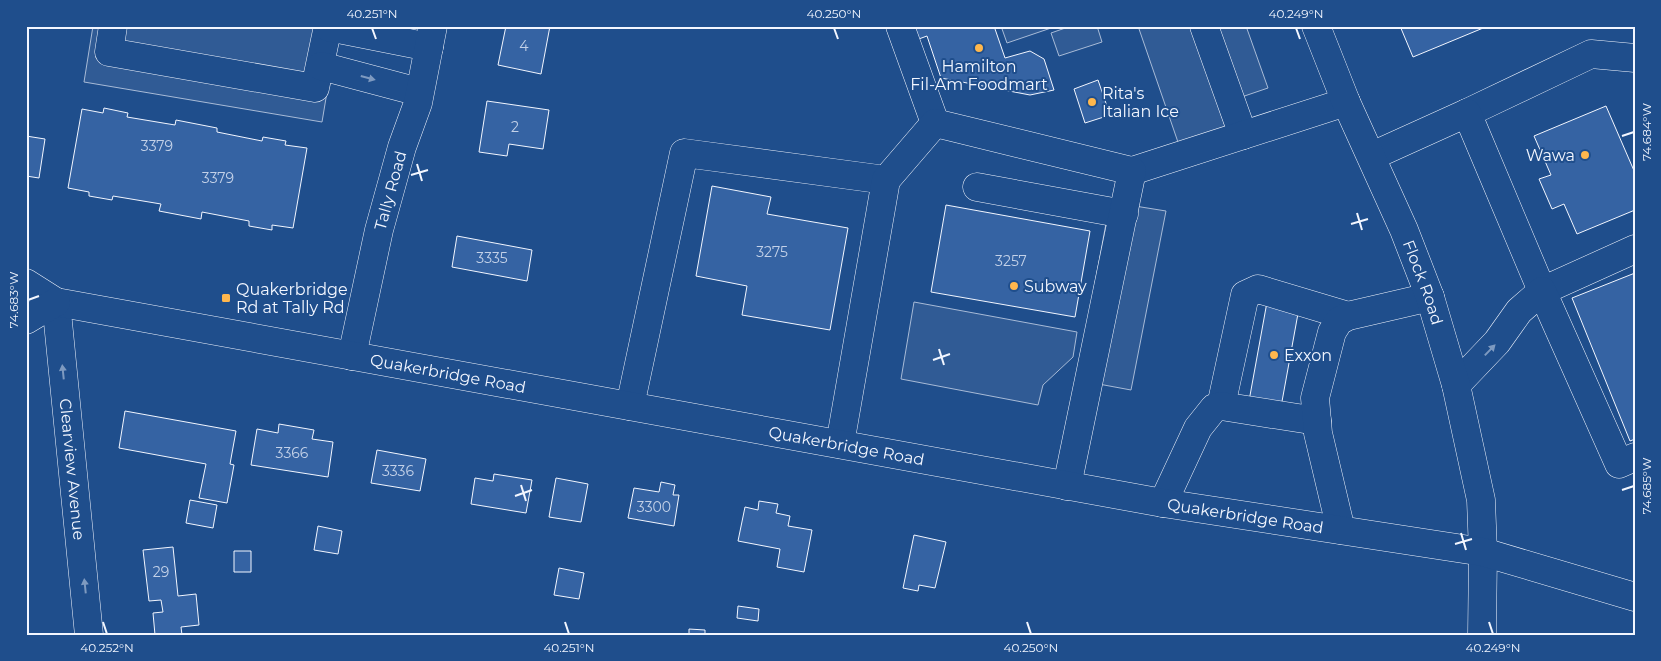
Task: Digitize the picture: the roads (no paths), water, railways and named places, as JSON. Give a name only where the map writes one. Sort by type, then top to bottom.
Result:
[{"type":"main road","points":[[113,26],[109,52],[315,88],[328,27],[431,37]]},
{"type":"main road","points":[[900,26],[935,123]]},
{"type":"main road","points":[[1204,26],[1243,135]]},
{"type":"main road","name":"Flock Road","points":[[1316,26],[1346,102],[1372,156],[1430,297],[1456,385],[1481,500],[1483,552],[1482,635]]},
{"type":"main road","name":"Tally Road","points":[[352,356],[379,230],[419,92],[431,37]]},
{"type":"main road","points":[[1372,156],[1591,54],[1635,58]]},
{"type":"main road","points":[[321,66],[419,92]]},
{"type":"main road","points":[[935,123],[1132,171],[1346,102]]},
{"type":"main road","points":[[1467,113],[1542,290],[1619,464],[1635,458]]},
{"type":"main road","points":[[840,444],[886,180],[935,123]]},
{"type":"main road","points":[[630,406],[684,153],[886,180]]},
{"type":"main road","points":[[1067,486],[1132,171]]},
{"type":"main road","points":[[977,187],[1124,214]]},
{"type":"main road","points":[[1456,385],[1498,342],[1519,311],[1542,290],[1635,249]]},
{"type":"main road","name":"Quakerbridge Road","points":[[26,283],[56,302],[1164,503],[1483,552],[1635,597]]},
{"type":"main road","points":[[1221,406],[1245,295],[1258,289],[1348,316]]},
{"type":"main road","points":[[1341,530],[1318,433],[1317,421],[1316,398],[1332,332],[1338,321],[1348,316],[1430,297]]},
{"type":"main road","points":[[26,320],[56,302]]},
{"type":"main road","name":"Clearview Avenue","points":[[56,302],[89,635]]},
{"type":"main road","points":[[1164,503],[1198,428],[1214,408],[1221,406],[1317,421]]},
{"type":"place","name":"Hamilton Fil-Am Foodmart","points":[[979,48]]},
{"type":"place","name":"Rita's Italian Ice","points":[[1092,102]]},
{"type":"place","name":"Wawa","points":[[1585,155]]},
{"type":"place","name":"Subway","points":[[1014,286]]},
{"type":"place","name":"Quakerbridge Rd at Tally Rd","points":[[226,298]]},
{"type":"place","name":"Exxon","points":[[1274,355]]}]
